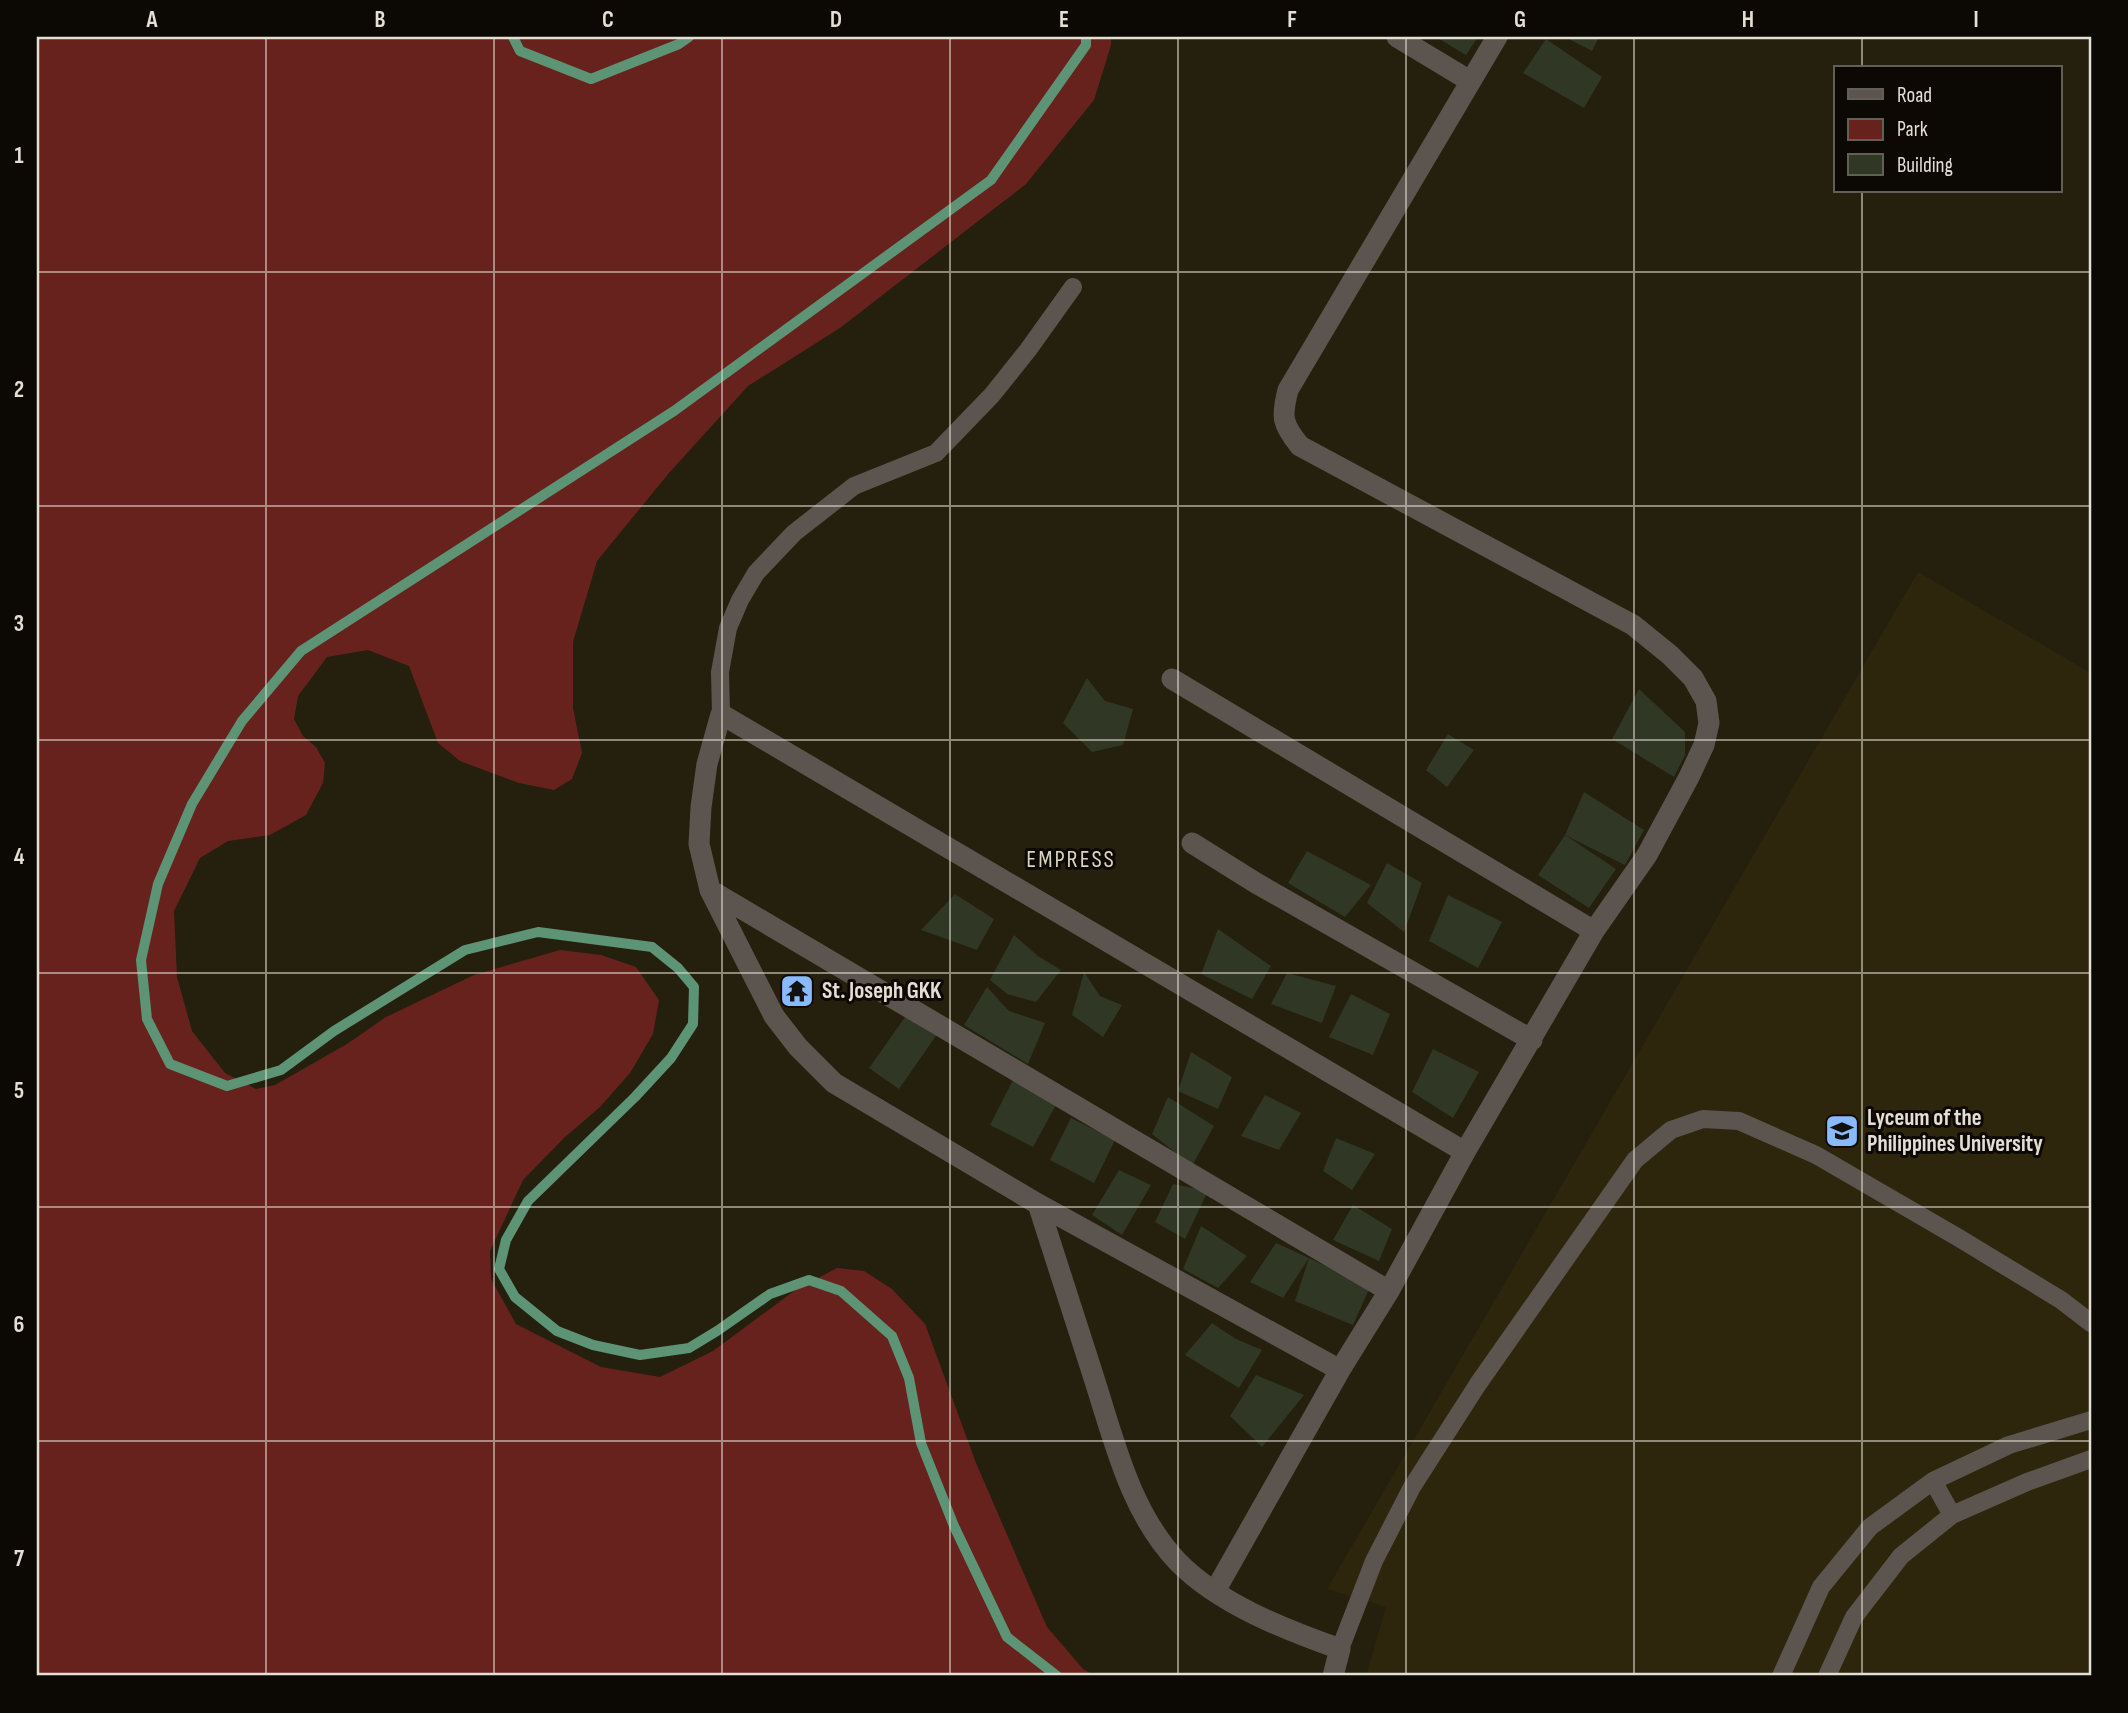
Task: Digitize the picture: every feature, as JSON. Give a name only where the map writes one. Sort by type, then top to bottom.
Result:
[{"type":"street","points":[[1397,37],[1470,81]]},
{"type":"street","points":[[1215,1591],[1594,931],[1647,855],[1689,778],[1704,745],[1709,723],[1706,701],[1693,678],[1633,625],[1300,446],[1287,430],[1283,412],[1288,390],[1497,37]]},
{"type":"street","points":[[1172,679],[1594,931]]},
{"type":"street","points":[[1340,1370],[1038,1204],[834,1083],[798,1048],[774,1016],[710,890],[699,844],[707,764],[721,714],[1465,1152]]},
{"type":"street","points":[[1192,843],[1256,883],[1532,1040]]},
{"type":"street","points":[[710,890],[1389,1291]]},
{"type":"street","points":[[1038,1204],[1126,1478],[1149,1522],[1178,1562],[1215,1591],[1299,1635],[1340,1650],[1333,1676]]},
{"type":"lane","points":[[721,714],[720,672],[728,628],[756,573],[794,533],[854,486],[936,453],[1006,377],[1073,287]]},
{"type":"lane","points":[[1340,1650],[1374,1561],[1426,1464],[1478,1384],[1635,1160],[1671,1130],[1703,1119],[1739,1121],[1805,1150],[1970,1245],[2060,1300],[2091,1323]]},
{"type":"lane","points":[[1781,1676],[1821,1587],[1870,1527],[1933,1481],[2009,1445],[2091,1420]]},
{"type":"lane","points":[[1827,1676],[1854,1617],[1901,1556],[1952,1515],[2027,1482],[2091,1459]]},
{"type":"lane","points":[[1933,1481],[1952,1515]]},
{"type":"shaded area","name":"Lyceum of the Philippines University","points":[[1918,572],[2091,673],[2091,1676],[1366,1676],[1386,1607],[1327,1589]]},
{"type":"green space","points":[[37,37],[1111,37],[1094,100],[1026,184],[840,328],[748,386],[669,473],[597,561],[573,642],[573,708],[582,753],[572,779],[554,790],[519,783],[460,761],[438,743],[409,666],[368,650],[327,657],[298,696],[294,719],[303,736],[316,747],[325,763],[323,783],[306,815],[270,835],[228,841],[200,858],[174,911],[177,977],[192,1031],[225,1073],[256,1089],[275,1085],[347,1044],[386,1017],[474,975],[560,950],[601,955],[636,967],[659,1000],[653,1034],[630,1073],[600,1107],[564,1138],[523,1180],[490,1251],[491,1279],[516,1324],[601,1367],[660,1377],[713,1351],[794,1291],[837,1268],[864,1271],[892,1289],[925,1324],[976,1463],[1047,1627],[1083,1669],[1095,1676],[37,1676]]},
{"type":"building","points":[[1436,37],[1478,37],[1466,55]]},
{"type":"building","points":[[1565,37],[1599,37],[1592,51]]},
{"type":"building","points":[[1546,39],[1602,77],[1584,108],[1523,73]]},
{"type":"building","points":[[1087,678],[1105,701],[1133,709],[1123,745],[1092,752],[1063,723]]},
{"type":"building","points":[[1639,689],[1685,732],[1685,755],[1674,777],[1612,739]]},
{"type":"building","points":[[1448,734],[1474,750],[1447,787],[1426,770]]},
{"type":"building","points":[[1584,792],[1644,830],[1625,865],[1565,835]]},
{"type":"building","points":[[1565,835],[1616,869],[1589,908],[1538,875]]},
{"type":"building","points":[[1307,851],[1371,885],[1345,917],[1288,883]]},
{"type":"building","points":[[1387,863],[1422,883],[1404,932],[1367,903]]},
{"type":"building","points":[[955,894],[994,919],[977,950],[921,930]]},
{"type":"building","points":[[1448,895],[1502,922],[1478,968],[1429,941]]},
{"type":"building","points":[[1218,929],[1271,966],[1252,999],[1201,974]]},
{"type":"building","points":[[1014,935],[1038,956],[1061,970],[1036,1002],[1007,994],[990,980]]},
{"type":"building","points":[[1084,972],[1100,996],[1122,1005],[1103,1037],[1072,1015]]},
{"type":"building","points":[[1287,973],[1336,986],[1322,1023],[1271,1004]]},
{"type":"building","points":[[987,987],[1009,1011],[1045,1023],[1028,1064],[964,1025]]},
{"type":"building","points":[[1351,994],[1390,1014],[1373,1055],[1329,1037]]},
{"type":"building","points":[[908,1013],[938,1033],[899,1089],[869,1068]]},
{"type":"building","points":[[1433,1049],[1479,1072],[1453,1118],[1412,1092]]},
{"type":"building","points":[[1191,1052],[1232,1077],[1218,1109],[1178,1091]]},
{"type":"building","points":[[1014,1078],[1056,1105],[1033,1147],[990,1125]]},
{"type":"building","points":[[1265,1095],[1301,1113],[1279,1150],[1241,1136]]},
{"type":"building","points":[[1168,1097],[1214,1126],[1192,1166],[1152,1134]]},
{"type":"building","points":[[1071,1118],[1115,1140],[1094,1183],[1050,1160]]},
{"type":"building","points":[[1336,1138],[1375,1154],[1352,1190],[1323,1171]]},
{"type":"building","points":[[1119,1170],[1151,1185],[1122,1235],[1092,1215]]},
{"type":"building","points":[[1173,1184],[1208,1191],[1185,1239],[1155,1222]]},
{"type":"building","points":[[1353,1205],[1392,1229],[1379,1261],[1333,1240]]},
{"type":"building","points":[[1201,1226],[1247,1256],[1218,1288],[1183,1269]]},
{"type":"building","points":[[1276,1243],[1309,1258],[1283,1298],[1250,1282]]},
{"type":"building","points":[[1309,1258],[1370,1287],[1353,1325],[1295,1301]]},
{"type":"building","points":[[1212,1323],[1236,1339],[1262,1350],[1239,1388],[1185,1355]]},
{"type":"building","points":[[1256,1375],[1304,1395],[1262,1447],[1230,1416]]},
{"type":"waterway","points":[[513,37],[520,51],[591,79],[679,44],[689,37]]},
{"type":"waterway","points":[[1057,1676],[1007,1637],[954,1526],[921,1443],[909,1378],[892,1336],[841,1291],[809,1280],[770,1294],[689,1348],[640,1355],[593,1345],[557,1331],[515,1297],[499,1269],[506,1240],[528,1201],[635,1097],[671,1058],[693,1024],[694,987],[678,968],[652,947],[538,932],[465,950],[334,1031],[281,1070],[227,1086],[170,1064],[147,1019],[141,960],[158,884],[192,804],[242,721],[301,651],[674,411],[991,180],[1086,45],[1086,37]]},
{"type":"place","name":"St. Joseph GKK","points":[[797,991]]},
{"type":"place","name":"Lyceum of the Philippines University","points":[[1842,1131]]},
{"type":"district","name":"EMPRESS","points":[[1071,859]]}]
